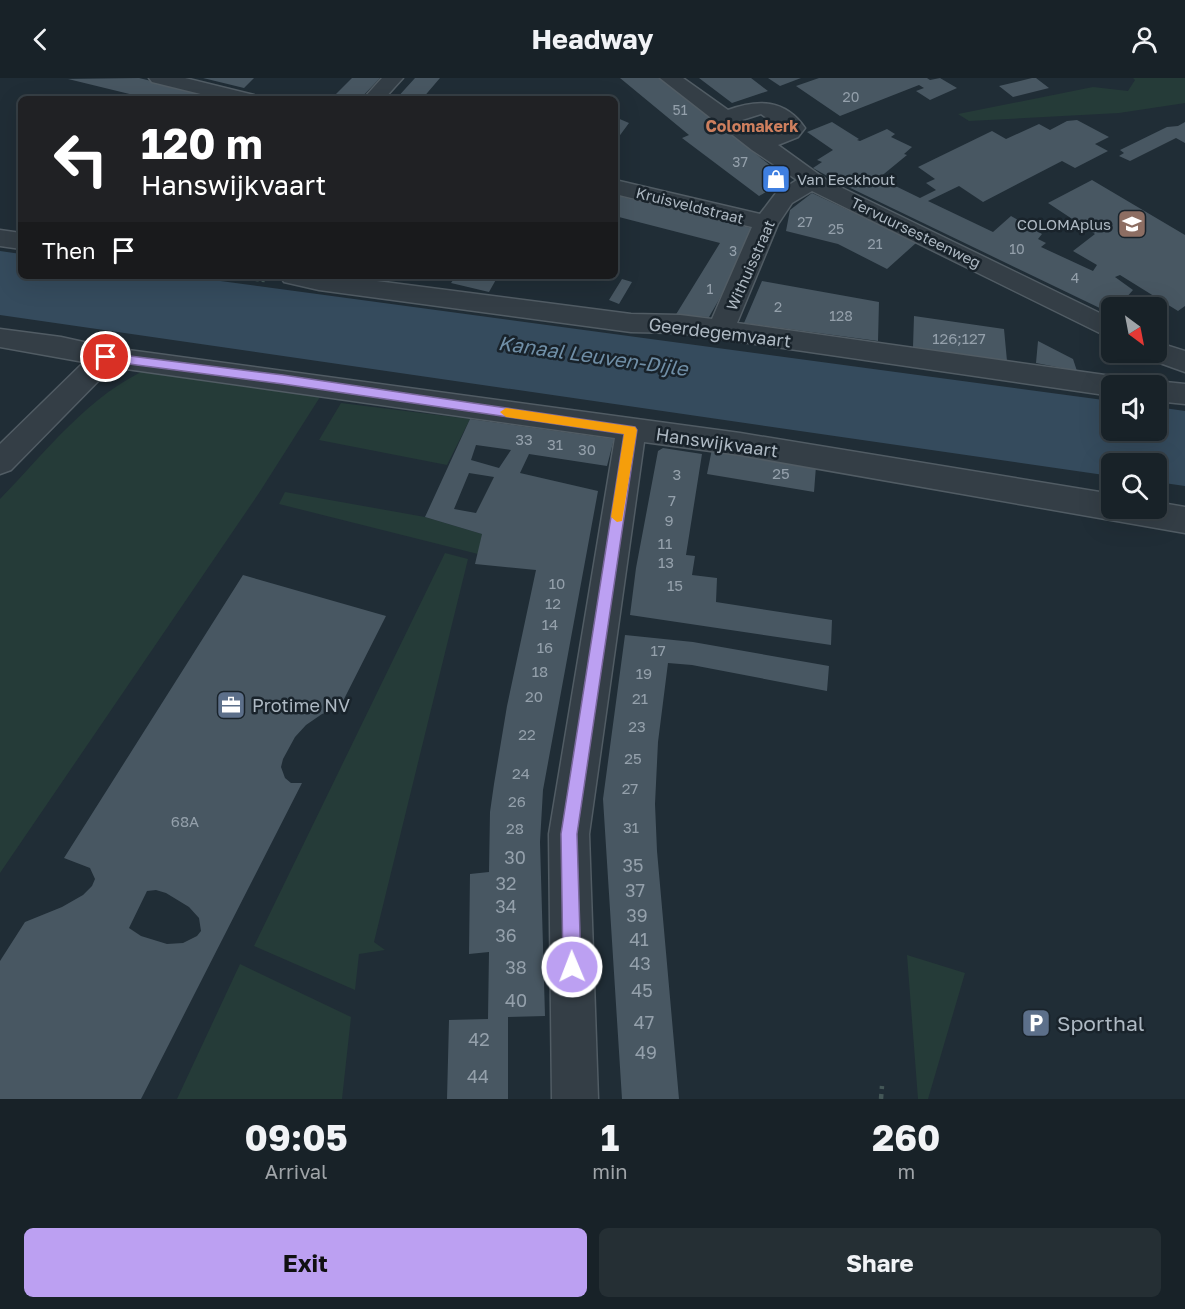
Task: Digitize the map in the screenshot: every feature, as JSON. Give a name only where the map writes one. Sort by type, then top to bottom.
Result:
[{"type":"street","points":[[159,78],[185,81],[237,96]]},
{"type":"street","points":[[376,96],[393,78]]},
{"type":"street","name":"Tervuursesteenweg","points":[[670,78],[812,181],[1101,325]]},
{"type":"street","points":[[725,119],[759,106],[766,107],[802,125],[760,145]]},
{"type":"street","name":"Withuisstraat","points":[[721,330],[766,223],[784,198],[812,181]]},
{"type":"street","name":"Kruisveldstraat","points":[[618,188],[766,223]]},
{"type":"street","points":[[0,238],[18,241]]},
{"type":"street","name":"Geerdegemvaart","points":[[306,279],[631,323],[680,324],[1101,384]]},
{"type":"street","name":"Hanswijkvaart","points":[[0,338],[61,347],[106,357],[740,444],[1101,505]]},
{"type":"street","points":[[1167,355],[1185,362]]},
{"type":"street","points":[[0,462],[106,357]]},
{"type":"street","points":[[1167,392],[1185,394]]},
{"type":"street","points":[[575,1099],[569,834],[631,430]]},
{"type":"street","points":[[1167,517],[1185,520]]},
{"type":"path","points":[[881,1099],[882,1086]]},
{"type":"green space","points":[[1133,78],[1185,78],[1185,103],[1119,113],[969,121],[958,114],[1093,87],[1128,91],[1135,80]]},
{"type":"green space","points":[[150,368],[327,386],[259,493],[0,873],[0,499],[88,408],[128,379]]},
{"type":"green space","points":[[341,403],[470,419],[447,465],[319,440]]},
{"type":"green space","points":[[285,492],[425,517],[482,534],[478,554],[279,504]]},
{"type":"green space","points":[[445,553],[468,559],[374,942],[385,950],[359,954],[355,990],[254,946]]},
{"type":"green space","points":[[907,955],[965,973],[928,1099],[918,1099]]},
{"type":"green space","points":[[240,964],[351,1017],[342,1099],[177,1099]]},
{"type":"water","name":"Kanaal Leuven-Dijle","points":[[0,251],[18,254],[18,279],[205,279],[1101,400],[1101,441],[1167,441],[1167,408],[1185,411],[1185,486],[1167,483],[1167,453],[1101,453],[1101,475],[0,315]]},
{"type":"building","points":[[139,78],[213,96],[138,96],[68,79]]},
{"type":"building","points":[[203,78],[254,78],[244,88]]},
{"type":"building","points":[[352,78],[380,78],[363,96],[334,96]]},
{"type":"building","points":[[415,78],[440,78],[425,96],[399,96]]},
{"type":"building","points":[[620,78],[663,78],[788,180],[759,196],[682,138],[689,135]]},
{"type":"building","points":[[699,78],[751,78],[768,91],[732,103]]},
{"type":"building","points":[[768,78],[801,78],[780,86]]},
{"type":"building","points":[[819,78],[927,78],[930,80],[940,78],[957,88],[930,100],[916,91],[924,88],[919,85],[840,116],[796,86]]},
{"type":"building","points":[[1036,78],[1049,88],[1013,97],[999,86]]},
{"type":"building","points":[[618,118],[629,123],[618,138]]},
{"type":"building","points":[[1077,120],[1109,137],[1095,144],[1108,151],[1075,168],[1062,161],[983,202],[959,186],[928,201],[993,232],[1011,216],[1042,234],[1038,239],[1046,243],[1041,247],[1093,271],[1097,265],[1073,251],[1095,234],[1048,203],[1092,180],[1185,235],[1185,306],[1178,311],[1167,304],[1167,297],[1155,297],[1120,275],[1115,277],[1133,290],[1127,297],[1101,297],[1101,309],[838,182],[813,168],[822,162],[817,160],[833,150],[807,132],[832,122],[860,141],[887,129],[895,134],[891,137],[912,147],[904,154],[907,155],[879,178],[920,198],[936,190],[926,183],[935,179],[918,167],[992,131],[1006,139],[1039,124],[1050,130],[1067,121]]},
{"type":"building","points":[[1185,122],[1185,143],[1176,138],[1130,161],[1119,156],[1124,153],[1120,150],[1167,127],[1178,126]]},
{"type":"building","points":[[812,193],[916,243],[887,269],[838,244],[786,231],[790,210]]},
{"type":"building","points":[[618,196],[759,230],[709,317],[675,316],[720,243],[618,217]]},
{"type":"building","points":[[454,279],[496,279],[489,292],[451,283]]},
{"type":"building","points":[[622,279],[632,282],[619,304],[609,300]]},
{"type":"building","points":[[762,281],[879,302],[878,341],[744,323]]},
{"type":"building","points":[[914,316],[1004,329],[1007,361],[913,347]]},
{"type":"building","points":[[1038,341],[1073,359],[1077,371],[1036,363]]},
{"type":"building","points":[[470,419],[614,439],[607,466],[529,454],[520,473],[598,491],[543,790],[540,842],[545,1016],[508,1017],[508,1099],[447,1099],[449,1020],[488,1019],[489,952],[469,954],[470,874],[489,872],[490,812],[494,784],[507,706],[536,570],[475,564],[482,534],[425,517]],"holes":[[[476,445],[511,450],[499,468],[471,460]],[[469,473],[494,477],[476,513],[454,509]]]},
{"type":"building","points":[[663,448],[702,454],[686,555],[695,556],[692,575],[717,578],[716,602],[832,620],[831,645],[630,615],[636,568],[658,451]]},
{"type":"building","points":[[712,449],[816,466],[814,492],[707,474]]},
{"type":"building","points":[[243,575],[386,616],[340,707],[322,714],[306,725],[295,737],[283,759],[281,767],[285,778],[291,783],[302,783],[141,1099],[0,1099],[0,961],[25,922],[62,907],[83,895],[92,886],[95,879],[90,868],[64,858]],"holes":[[[156,890],[166,893],[189,907],[199,918],[201,931],[197,936],[183,943],[167,944],[141,936],[129,928],[147,891]]]},
{"type":"building","points":[[625,635],[693,642],[829,666],[827,691],[692,665],[668,663],[658,742],[655,804],[657,851],[679,1099],[622,1099],[603,799]]},
{"type":"slow traffic","points":[[506,412],[631,430],[617,517]]},
{"type":"place","name":"Van Eeckhout","points":[[776,179]]},
{"type":"place","name":"COLOMAplus","points":[[1132,224]]},
{"type":"place","name":"Protime NV","points":[[231,705]]},
{"type":"place","name":"Sporthal","points":[[1036,1023]]},
{"type":"district","name":"Colomakerk","points":[[752,126]]},
{"type":"route","points":[[106,357],[173,364],[631,430],[569,834],[572,967]]}]
